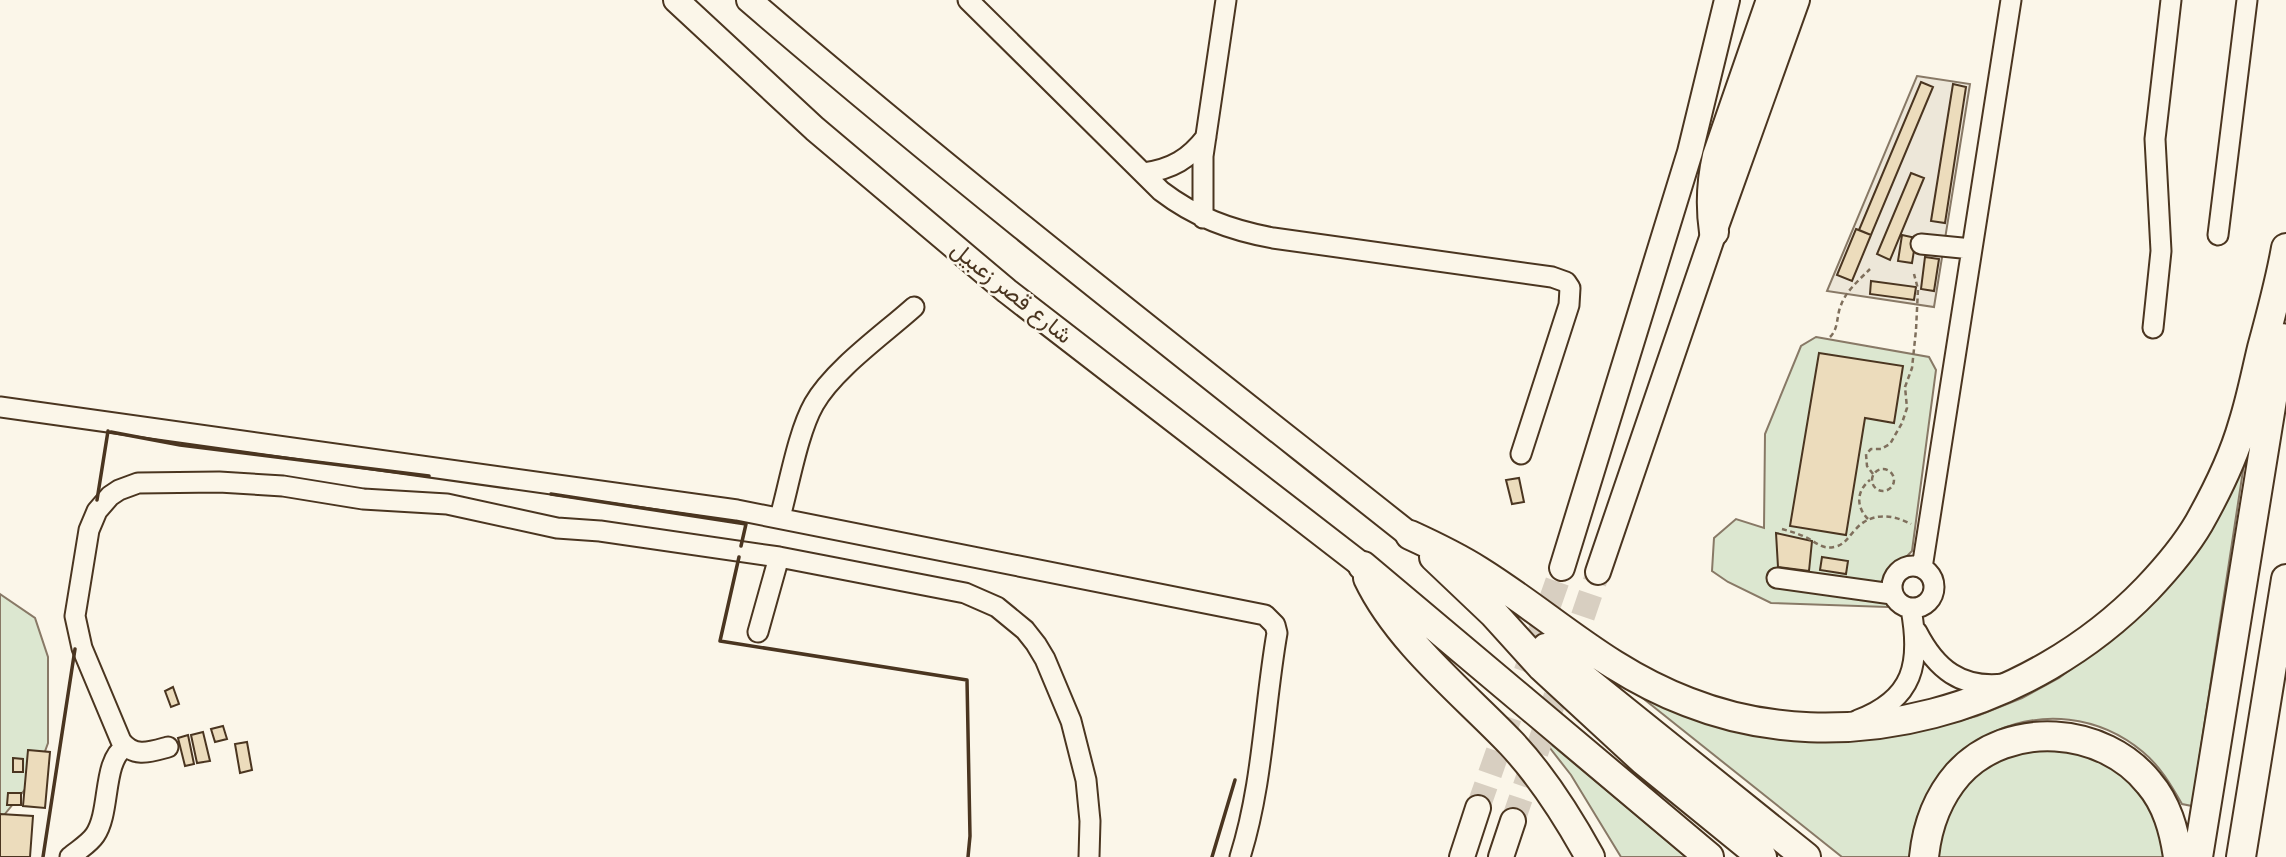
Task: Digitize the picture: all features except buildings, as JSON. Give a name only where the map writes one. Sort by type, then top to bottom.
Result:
[{"type":"highway","points":[[1714,232],[1710,208],[1711,181],[1717,156],[1771,0]]},
{"type":"highway","points":[[1410,535],[1479,571],[1609,663],[1648,685],[1690,703],[1777,725],[1823,727],[1867,726],[1910,720],[1952,709],[2021,681],[2080,647],[2124,612],[2163,572],[2197,526],[2224,477],[2243,425],[2284,259]]},
{"type":"highway","points":[[2198,857],[2281,344],[2284,259]]},
{"type":"highway","points":[[1410,535],[1494,614],[1542,667],[1644,761],[1762,857]]},
{"type":"highway","points":[[1363,566],[1391,619],[1514,746],[1556,800],[1590,857]]},
{"type":"highway","points":[[1363,566],[1709,857]]},
{"type":"highway","points":[[2241,857],[2286,579]]},
{"type":"highway","points":[[1494,614],[1548,649],[1806,857]]},
{"type":"highway","points":[[1923,857],[1929,829],[1940,799],[1959,773],[1984,753],[2014,741],[2044,736],[2073,738],[2102,747],[2128,762],[2149,782],[2165,807],[2175,836],[2178,857]]},
{"type":"main road","name":"شارع قصر زعبيل","points":[[676,0],[815,129],[1007,291],[1363,566]]},
{"type":"main road","points":[[749,0],[1039,241],[1410,535]]},
{"type":"main road","points":[[1562,568],[1690,152],[1727,0]]},
{"type":"main road","points":[[1598,572],[1714,232],[1797,0]]},
{"type":"main road","points":[[1462,857],[1478,808]]},
{"type":"main road","points":[[1501,857],[1513,821]]},
{"type":"street","points":[[968,0],[1161,191],[1203,218],[1221,226],[1259,236],[1552,277],[1566,282],[1570,288],[1569,305],[1521,454]]},
{"type":"street","points":[[1203,218],[1201,177],[1226,0]]},
{"type":"street","points":[[1923,568],[2011,0]]},
{"type":"street","points":[[2153,328],[2161,251],[2155,139],[2171,0]]},
{"type":"street","points":[[2218,234],[2247,0]]},
{"type":"street","points":[[1144,173],[1163,170],[1180,163],[1195,151],[1206,136]]},
{"type":"street","points":[[1921,244],[1972,249]]},
{"type":"street","points":[[780,517],[807,419],[820,394],[915,307]]},
{"type":"street","points":[[0,407],[780,517],[1257,612],[1271,619],[1277,633],[1258,781],[1240,857]]},
{"type":"street","points":[[168,747],[139,753],[125,747],[82,648],[75,616],[92,520],[103,502],[128,485],[149,482],[262,484],[363,499],[447,504],[557,528],[600,531],[779,557],[965,593],[997,607],[1025,630],[1045,659],[1077,740],[1088,800],[1089,857]]},
{"type":"street","points":[[758,632],[779,557]]},
{"type":"street","points":[[1823,727],[1846,724],[1868,716],[1888,704],[1912,674],[1916,659],[1913,618],[1934,593],[1930,574],[1923,568],[1914,566],[1899,571],[1891,585],[1892,594],[1913,618],[1925,647],[1939,666],[1957,677],[1978,683],[2000,685],[2021,681]]},
{"type":"street","points":[[1777,578],[1892,594]]},
{"type":"street","points":[[70,857],[89,842],[99,828],[114,759],[125,747]]},
{"type":"path","points":[[1830,337],[1837,327],[1838,313],[1845,296],[1870,269]]},
{"type":"path","points":[[1873,474],[1867,466],[1866,454],[1871,449],[1881,449],[1890,444],[1907,408],[1905,387],[1912,368],[1916,330],[1918,289],[1914,274]]},
{"type":"path","points":[[1868,519],[1863,513],[1859,498],[1861,490],[1873,474],[1881,468],[1886,469],[1894,481],[1892,486],[1884,491],[1874,488],[1871,479]]},
{"type":"path","points":[[1782,529],[1802,535],[1825,547],[1833,547],[1848,540],[1856,528],[1868,519],[1882,516],[1897,517],[1927,537]]},
{"type":"green space","points":[[1816,337],[1929,357],[1936,370],[1912,551],[1892,576],[1887,607],[1771,603],[1712,571],[1714,538],[1736,519],[1764,528],[1765,434],[1801,346]]},
{"type":"green space","points":[[2244,464],[2192,806],[2182,804],[2165,776],[2149,757],[2107,730],[2069,720],[2031,721],[1995,732],[1962,752],[1936,780],[1918,815],[1910,857],[1842,857],[1630,688],[1688,712],[1927,729],[1977,716],[2022,698],[2059,678],[2099,648],[2226,499]]},
{"type":"green space","points":[[0,594],[35,618],[48,657],[48,743],[36,776],[0,820]]},
{"type":"green space","points":[[1539,734],[1686,857],[1621,857],[1571,775]]},
{"type":"green space","points":[[2047,745],[2117,765],[2151,808],[2164,844],[2164,857],[1932,857],[1946,801],[1993,757]]},
{"type":"shaded area","points":[[1917,76],[1970,84],[1934,307],[1827,291]]},
{"type":"tunnel","points":[[1478,808],[1562,568]]},
{"type":"tunnel","points":[[1513,821],[1598,572]]},
{"type":"wall","points":[[97,500],[108,431]]},
{"type":"wall","points":[[111,432],[180,445],[429,476]]},
{"type":"wall","points":[[551,494],[746,524],[741,546]]},
{"type":"wall","points":[[739,557],[720,641],[967,680],[970,836],[968,857]]},
{"type":"wall","points":[[43,857],[75,649]]},
{"type":"wall","points":[[1212,857],[1235,780]]}]
